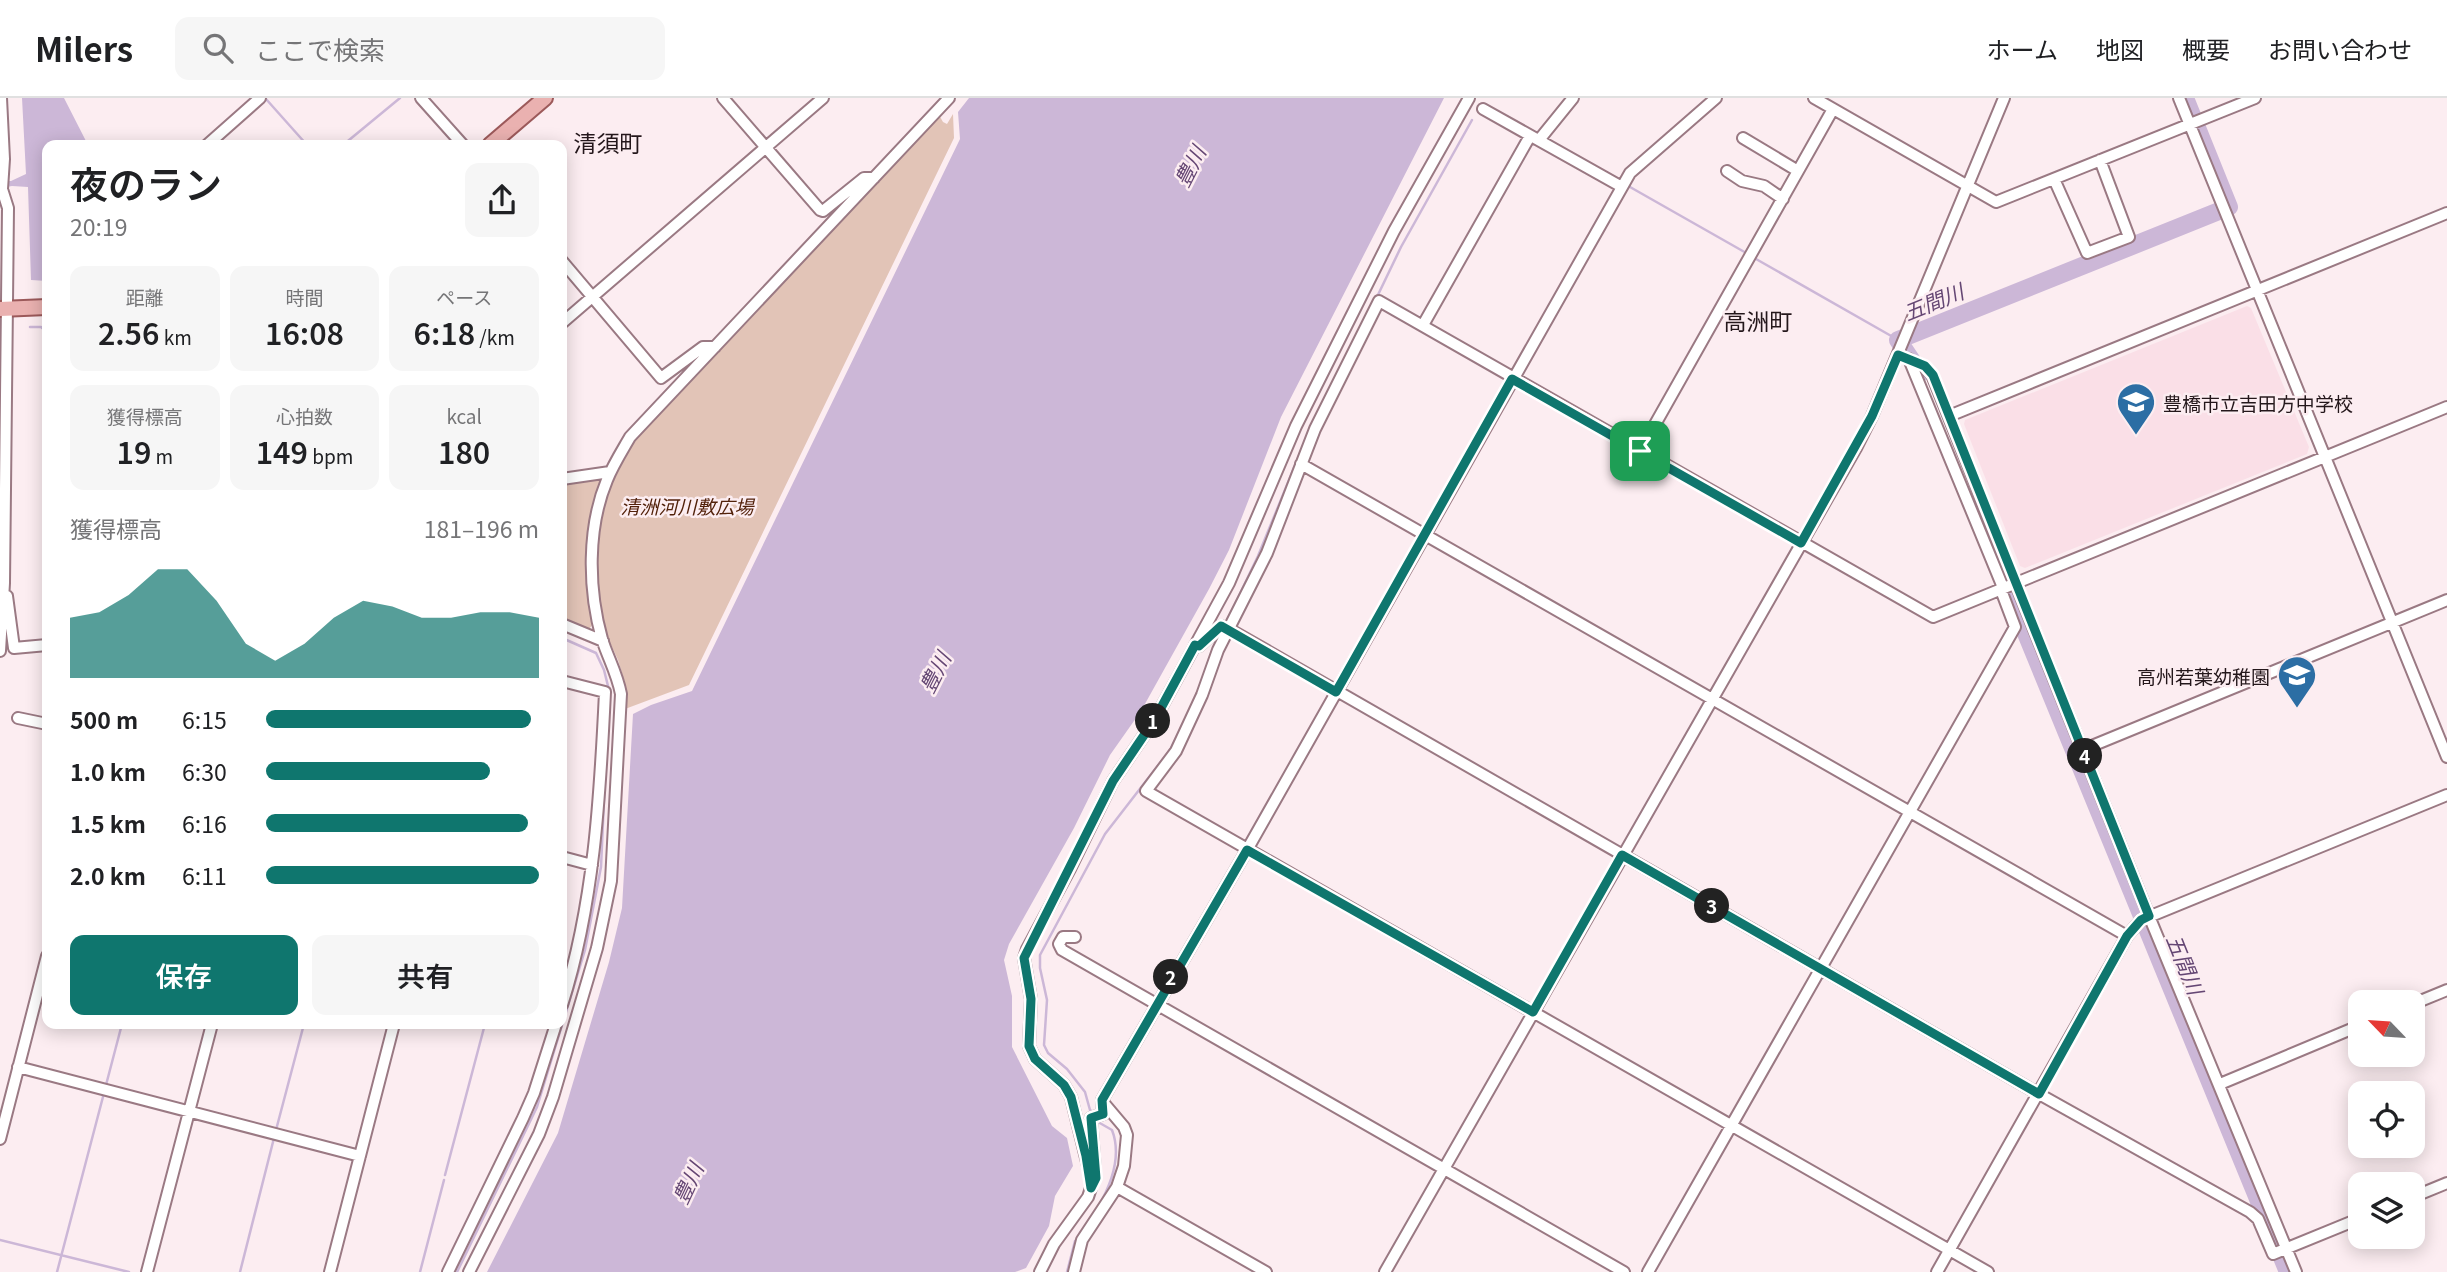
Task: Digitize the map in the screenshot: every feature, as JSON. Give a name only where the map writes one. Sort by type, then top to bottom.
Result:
[{"type":"main road","points":[[496,140],[545,98]]},
{"type":"main road","points":[[3,309],[42,307]]},
{"type":"street","points":[[0,652],[4,583],[3,309],[8,208],[2,184],[4,159],[1,98]]},
{"type":"street","points":[[213,140],[260,98]]},
{"type":"street","points":[[421,98],[459,140]]},
{"type":"street","points":[[723,98],[820,210],[823,211],[864,178],[874,178]]},
{"type":"street","points":[[567,318],[823,98]]},
{"type":"street","points":[[469,1272],[538,1134],[553,1097],[606,910],[611,881],[621,694],[615,669],[603,641],[592,586],[592,564],[599,510],[610,472],[630,437],[949,98]]},
{"type":"street","points":[[1091,1188],[1071,1097],[1064,1085],[1035,1059],[1029,1046],[1031,999],[1024,958],[1113,781],[1155,719],[1229,583],[1308,402],[1394,231],[1469,98]]},
{"type":"street","points":[[1423,325],[1534,138],[1573,98]]},
{"type":"street","points":[[1041,1272],[1054,1244],[1088,1197],[1096,1178],[1096,1116],[1103,1114],[1102,1100],[1247,850],[1423,534],[1630,173],[1716,98]]},
{"type":"street","points":[[1814,98],[1996,202],[2255,98]]},
{"type":"street","points":[[1385,1272],[1872,416],[2004,98]]},
{"type":"street","points":[[2179,98],[2447,757]]},
{"type":"street","points":[[1483,109],[1622,187]]},
{"type":"street","points":[[1640,451],[1833,109]]},
{"type":"street","points":[[1743,138],[1798,171]]},
{"type":"street","points":[[2054,179],[2087,253],[2129,237],[2100,160]]},
{"type":"street","points":[[1727,172],[1742,181],[1764,186],[1783,199]]},
{"type":"street","points":[[1949,416],[2447,213]]},
{"type":"street","points":[[567,267],[661,378],[703,347],[715,347]]},
{"type":"street","points":[[1988,1272],[1146,791],[1175,751],[1202,695],[1225,627],[1267,553],[1315,429],[1379,301],[1933,617],[2447,407]]},
{"type":"street","points":[[1898,355],[1925,366],[1933,375],[2008,586],[2082,750],[2146,918],[2220,1084],[2297,1272]]},
{"type":"street","points":[[1909,359],[2002,585],[2008,586]]},
{"type":"street","points":[[1301,464],[2127,936]]},
{"type":"street","points":[[567,478],[610,472]]},
{"type":"street","points":[[4,583],[14,648],[42,645]]},
{"type":"street","points":[[1648,1272],[2015,627],[2008,586]]},
{"type":"street","points":[[2082,750],[2447,600]]},
{"type":"street","points":[[567,626],[603,641]]},
{"type":"street","points":[[1195,645],[1199,646],[1225,627]]},
{"type":"street","points":[[1225,627],[2039,1094],[2250,1212],[2258,1219],[2273,1254],[2348,1223]]},
{"type":"street","points":[[567,682],[605,692],[592,865],[579,947],[567,988]]},
{"type":"street","points":[[18,718],[42,723]]},
{"type":"street","points":[[1937,1272],[2127,936],[2146,918],[2447,795]]},
{"type":"street","points":[[567,858],[592,865]]},
{"type":"street","points":[[1075,937],[1063,937],[1059,944],[1062,950],[1624,1272]]},
{"type":"street","points":[[0,1139],[42,975]]},
{"type":"street","points":[[2426,999],[2447,990]]},
{"type":"street","points":[[147,1272],[211,1029]]},
{"type":"street","points":[[330,1272],[393,1029]]},
{"type":"street","points":[[448,1272],[534,1093],[554,1029]]},
{"type":"street","points":[[2220,1084],[2348,1031]]},
{"type":"street","points":[[18,1067],[360,1156]]},
{"type":"street","points":[[1074,1272],[1082,1240],[1117,1187],[1124,1166],[1127,1135],[1124,1127],[1102,1100]]},
{"type":"street","points":[[2425,1192],[2447,1183]]},
{"type":"street","points":[[1117,1187],[1266,1272]]},
{"type":"shaded area","name":"豊橋市立吉田方中学校","points":[[2247,306],[2251,308],[2309,447],[2307,454],[2025,568],[2020,566],[1964,424],[1965,420]]},
{"type":"green space","name":"清洲河川敷広場","points":[[953,114],[954,138],[689,685],[625,709],[625,683],[601,623],[595,580],[597,530],[605,493],[628,447],[939,115],[947,124]]},
{"type":"green space","name":"清洲河川敷広場","points":[[597,479],[603,485],[596,509],[594,623],[589,629],[567,621],[567,483]]},
{"type":"water","points":[[22,98],[64,98],[85,140],[42,140],[42,281],[31,280],[28,187],[0,188],[0,181],[11,181],[26,174]]},
{"type":"water","name":"豊川","points":[[969,98],[1444,98],[1281,417],[1229,550],[1209,589],[1141,711],[1110,755],[1074,828],[1009,944],[1004,960],[1012,996],[1012,1047],[1052,1126],[1067,1138],[1073,1166],[1055,1196],[1049,1226],[1026,1268],[1015,1272],[487,1272],[558,1133],[609,962],[622,908],[633,714],[692,691],[960,139],[958,112]]},
{"type":"waterway","points":[[349,140],[400,98]]},
{"type":"waterway","name":"五間川","points":[[1920,373],[1898,340],[2229,207],[2185,98]]},
{"type":"waterway","points":[[266,99],[303,140]]},
{"type":"waterway","points":[[1376,299],[1401,247],[1472,120]]},
{"type":"waterway","points":[[1630,187],[1748,254]]},
{"type":"waterway","points":[[1756,259],[1893,337]]},
{"type":"waterway","points":[[30,327],[42,328]]},
{"type":"waterway","points":[[1226,623],[1258,556],[1300,453]]},
{"type":"waterway","name":"五間川","points":[[2000,570],[2288,1272]]},
{"type":"waterway","points":[[567,640],[596,653],[609,690]]},
{"type":"waterway","points":[[1094,1112],[1090,1110],[1085,1092],[1067,1069],[1048,1053],[1044,1045],[1047,1000],[1040,955],[1105,834],[1170,750],[1181,728]]},
{"type":"waterway","points":[[567,1009],[585,950],[601,867],[605,777]]},
{"type":"waterway","points":[[106,1085],[121,1029]]},
{"type":"waterway","points":[[276,1130],[303,1029]]},
{"type":"waterway","points":[[445,1175],[484,1029]]},
{"type":"waterway","points":[[457,1272],[537,1107],[561,1029]]},
{"type":"waterway","points":[[57,1272],[104,1093]]},
{"type":"waterway","points":[[1097,1118],[1098,1122],[1112,1130],[1116,1150],[1111,1179],[1098,1207]]},
{"type":"waterway","points":[[240,1272],[274,1138]]},
{"type":"waterway","points":[[420,1272],[444,1180]]},
{"type":"waterway","points":[[1080,1233],[1085,1227]]},
{"type":"waterway","points":[[0,1240],[129,1272]]},
{"type":"waterway","points":[[1067,1272],[1075,1241]]},
{"type":"place","name":"豊橋市立吉田方中学校","points":[[2136,436]]},
{"type":"place","name":"高州若葉幼稚園","points":[[2297,709]]},
{"type":"district","name":"清須町","points":[[608,142]]},
{"type":"district","name":"高洲町","points":[[1758,320]]},
{"type":"route","points":[[1898,355],[1925,366],[1933,375],[2149,916],[2141,920],[2127,936],[2039,1094],[1622,855],[1533,1012],[1247,850],[1102,1100],[1103,1114],[1091,1118],[1096,1178],[1091,1188],[1074,1104],[1068,1090],[1035,1059],[1029,1046],[1031,999],[1024,958],[1113,781],[1155,719],[1195,645],[1199,646],[1221,626],[1336,692],[1512,379],[1640,451],[1801,543],[1856,448],[1898,355]]}]
